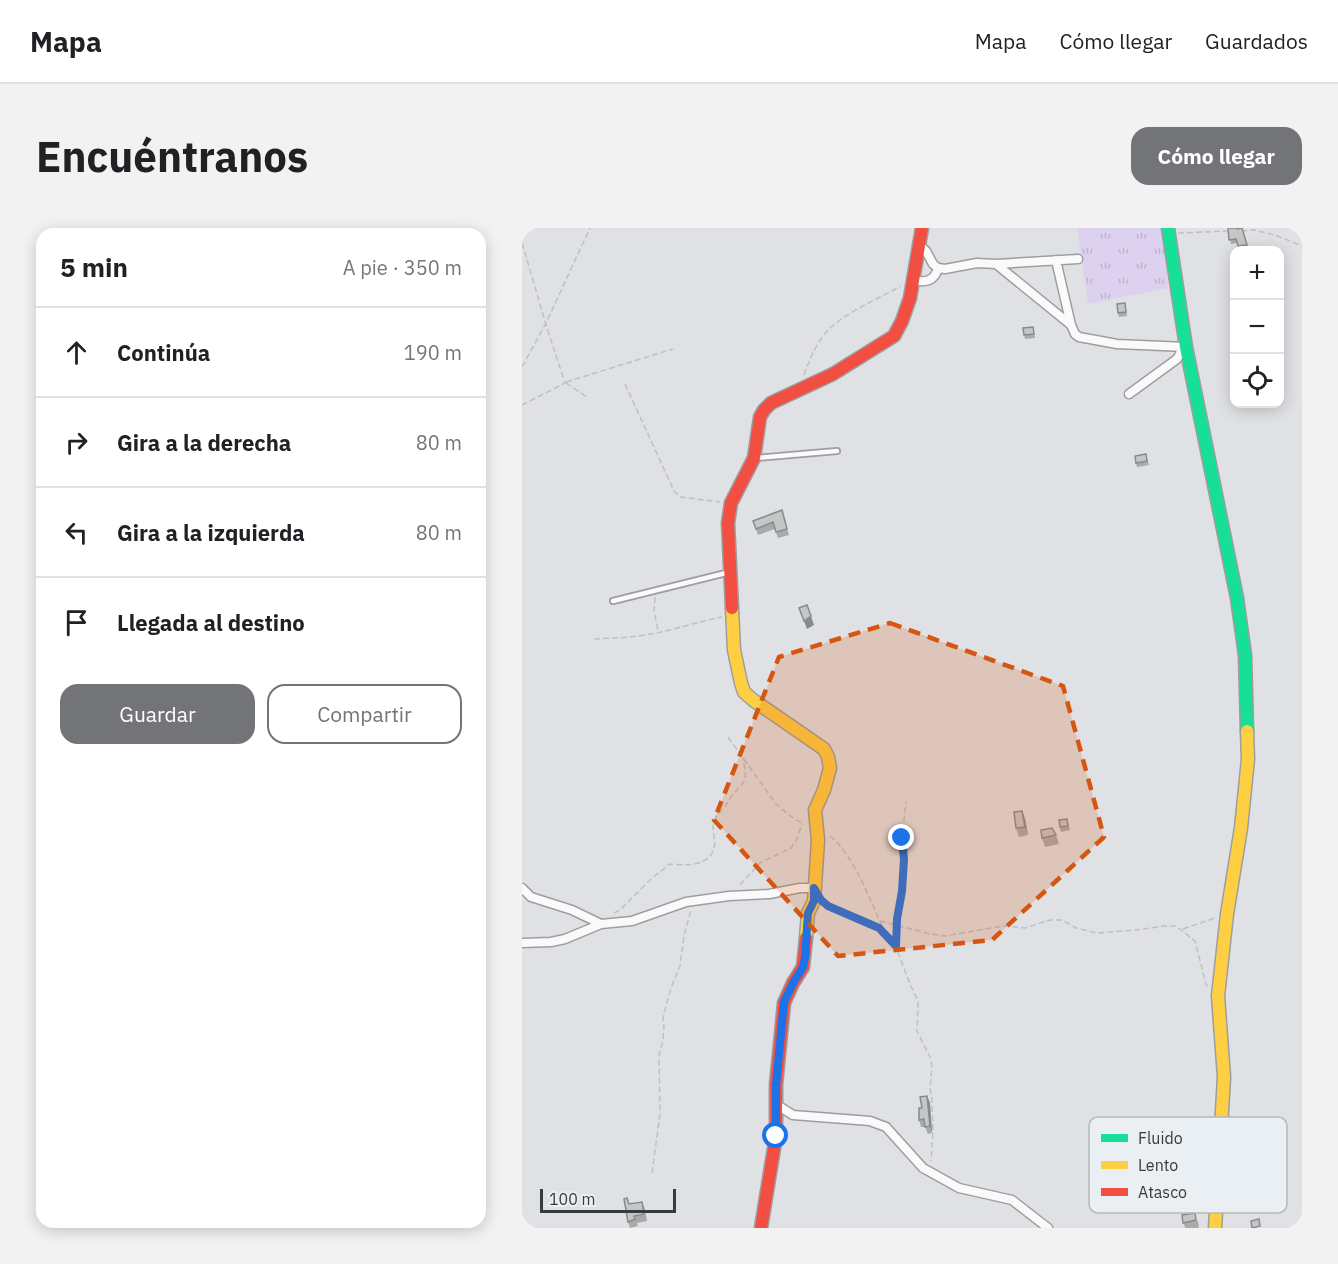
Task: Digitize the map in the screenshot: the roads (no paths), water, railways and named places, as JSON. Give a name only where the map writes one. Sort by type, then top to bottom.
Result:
[{"type":"street","points":[[761,1228],[776,1136],[776,1085],[784,1002],[803,967],[805,957],[808,913],[814,901],[818,840],[815,810],[830,768],[824,750],[744,692],[734,650],[728,523],[731,503],[754,458],[760,417],[764,410],[771,403],[832,374],[894,336],[910,298],[922,228]]},
{"type":"street","points":[[1168,231],[1183,347],[1237,598],[1245,655],[1248,759],[1218,996],[1224,1077],[1222,1117]]},
{"type":"street","points":[[919,244],[933,264],[945,269],[977,263],[1078,259]]},
{"type":"street","points":[[1056,260],[1071,325],[1079,337],[1117,344],[1183,347]]},
{"type":"street","points":[[996,264],[1071,325]]},
{"type":"street","points":[[913,280],[921,282],[933,278],[938,268]]},
{"type":"street","points":[[1129,394],[1177,359],[1183,347]]},
{"type":"street","points":[[522,888],[531,897],[572,910],[600,923]]},
{"type":"street","points":[[522,943],[552,942],[579,934],[600,923],[632,921],[678,904],[729,896],[814,888]]},
{"type":"street","points":[[777,1105],[793,1114],[870,1121],[886,1127],[923,1168],[959,1188],[1012,1200],[1048,1228]]},
{"type":"street","points":[[1215,1228],[1216,1213]]},
{"type":"lane","points":[[754,458],[837,451]]},
{"type":"lane","points":[[613,601],[730,572]]}]
